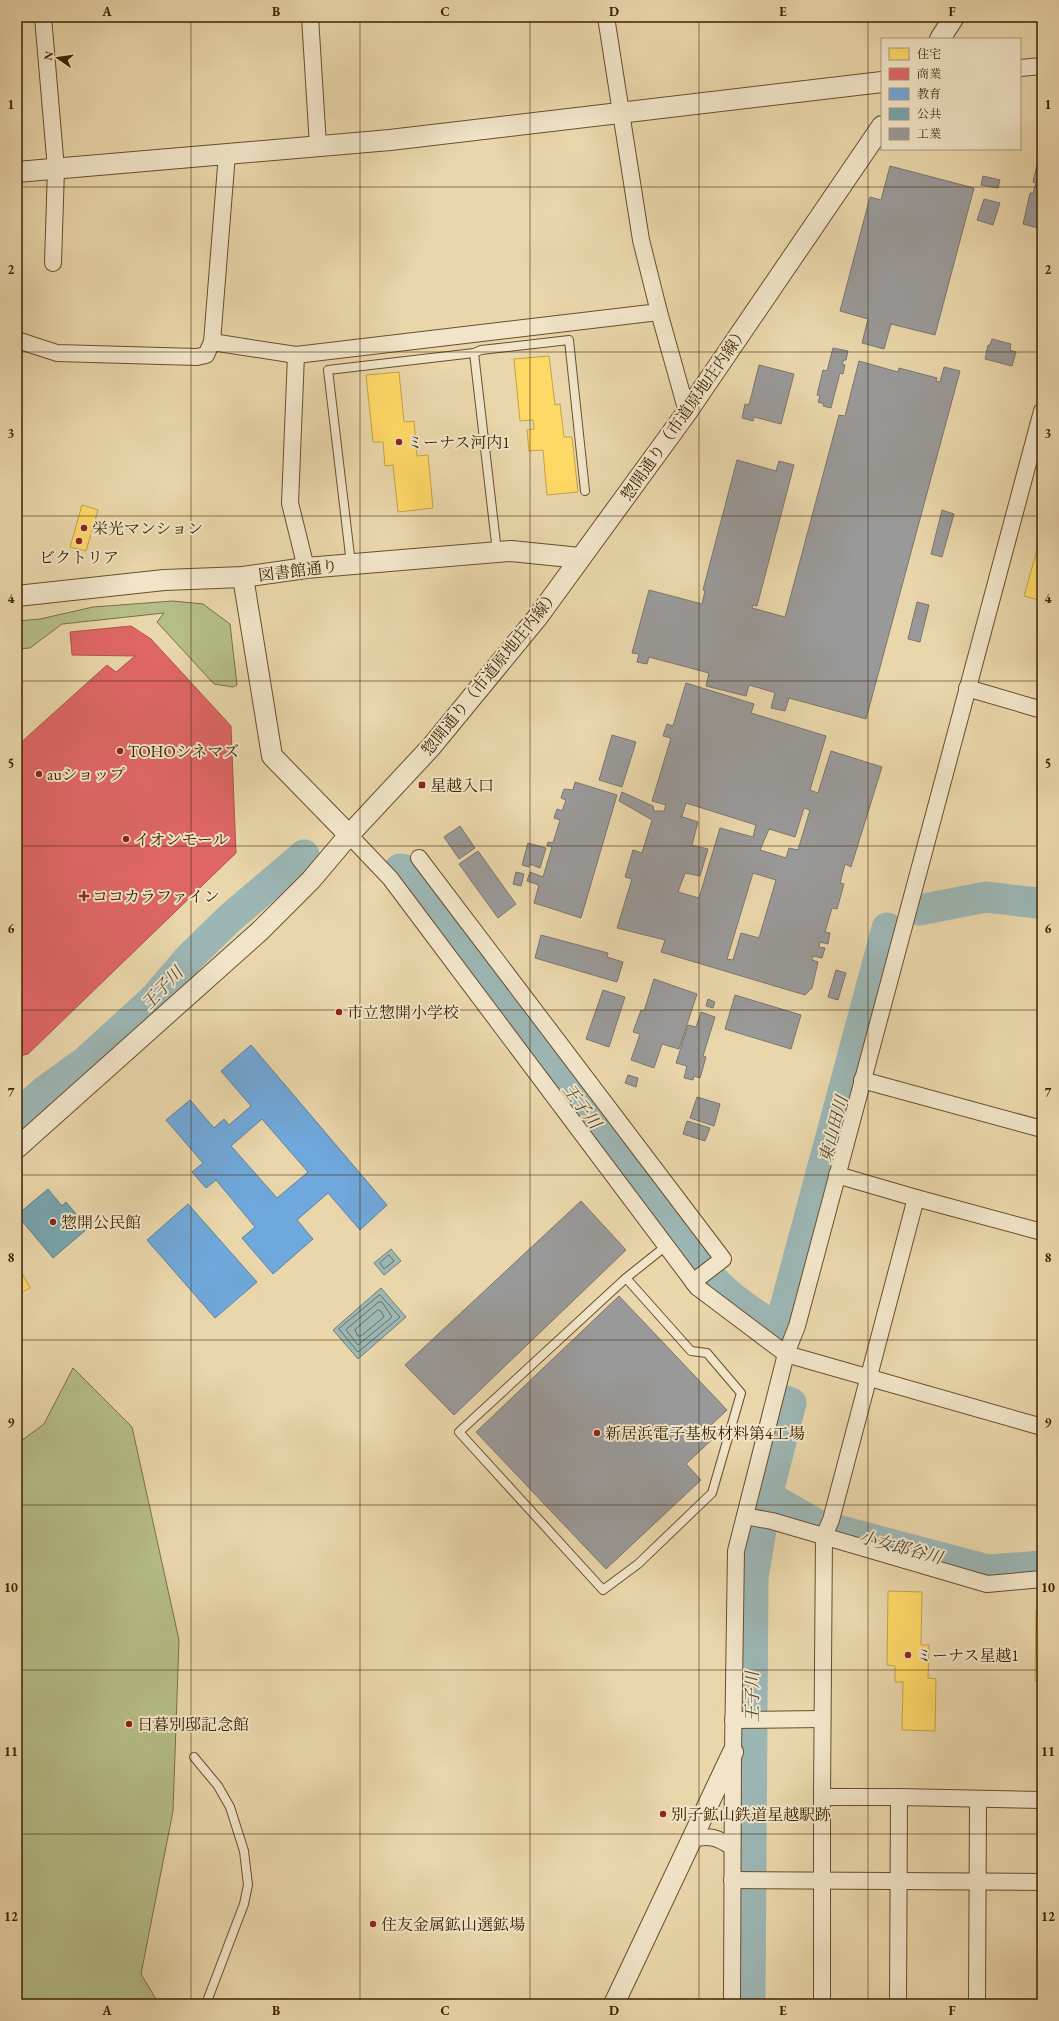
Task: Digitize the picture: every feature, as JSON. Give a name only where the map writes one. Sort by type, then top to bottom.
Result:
[{"type":"street","points":[[43,17],[56,169],[53,263]]},
{"type":"street","points":[[310,17],[318,145]]},
{"type":"street","points":[[606,17],[641,240],[659,312],[687,412]]},
{"type":"street","points":[[941,38],[954,17]]},
{"type":"street","points":[[1021,68],[1042,66]]},
{"type":"street","points":[[17,172],[390,140],[622,114],[881,82]]},
{"type":"street","name":"惣開通り（市道原地庄内線）","points":[[17,1148],[261,930],[311,880],[349,835],[431,747],[537,618],[687,412],[881,127]]},
{"type":"street","points":[[17,340],[57,353],[197,357],[206,354],[212,342],[227,154]]},
{"type":"street","points":[[212,342],[296,355],[659,312]]},
{"type":"street","points":[[296,355],[290,503],[306,568]]},
{"type":"street","points":[[732,2004],[733,1752],[736,1720],[736,1551],[748,1516],[786,1354],[798,1326],[862,1080],[1042,411]]},
{"type":"street","name":"図書館通り","points":[[17,596],[164,580],[243,577],[306,568],[511,551],[580,558]]},
{"type":"street","points":[[243,577],[272,756],[390,878],[590,1142],[697,1287],[786,1354],[1042,1428]]},
{"type":"street","points":[[967,688],[1042,710]]},
{"type":"street","points":[[419,858],[723,1259],[694,1281]]},
{"type":"street","points":[[862,1080],[1042,1129]]},
{"type":"street","points":[[837,1175],[1042,1232]]},
{"type":"street","points":[[822,2004],[822,1719],[827,1529],[916,1198]]},
{"type":"street","points":[[748,1516],[827,1529],[988,1584],[1042,1579]]},
{"type":"street","points":[[736,1720],[822,1719]]},
{"type":"street","points":[[614,2004],[733,1752]]},
{"type":"street","points":[[822,1797],[1042,1800]]},
{"type":"street","points":[[898,2004],[899,1798]]},
{"type":"street","points":[[977,2004],[978,1799]]},
{"type":"street","points":[[692,1839],[706,1836],[721,1840],[732,1847]]},
{"type":"street","points":[[733,1880],[1042,1882]]},
{"type":"lane","points":[[351,564],[328,370],[569,340],[585,491]]},
{"type":"lane","points":[[474,353],[497,552]]},
{"type":"lane","points":[[626,1278],[692,1351],[707,1353],[741,1393],[712,1493],[638,1564],[603,1590],[459,1432],[626,1278],[666,1246]]},
{"type":"lane","points":[[194,1757],[218,1786],[230,1807],[244,1851],[248,1885],[244,1904],[206,2004]]},
{"type":"green space","points":[[173,601],[203,604],[230,624],[237,685],[233,687],[214,684],[157,622],[164,613],[62,624],[30,648],[17,649],[17,621],[40,619],[93,607]]},
{"type":"green space","points":[[73,1368],[132,1427],[179,1640],[173,1811],[141,1974],[159,2004],[17,2004],[17,1444],[44,1424]]},
{"type":"water","points":[[391,1249],[401,1261],[384,1275],[374,1263]]},
{"type":"water","points":[[381,1288],[406,1317],[358,1359],[333,1330]]},
{"type":"building: 住宅","points":[[236,17],[236,18],[208,18]]},
{"type":"building: 住宅","points":[[549,356],[555,405],[560,404],[564,437],[572,437],[578,492],[547,495],[543,450],[529,451],[527,430],[534,429],[533,420],[520,421],[514,359]]},
{"type":"building: 住宅","name":"ミーナス河内1","points":[[399,372],[404,422],[414,421],[417,456],[428,455],[433,508],[398,512],[393,465],[385,466],[383,442],[373,442],[366,375]]},
{"type":"building: 住宅","name":"栄光マンション","points":[[82,505],[98,510],[86,551],[70,547]]},
{"type":"building: 住宅","points":[[1042,532],[1042,601],[1024,596]]},
{"type":"building: 住宅","points":[[17,1264],[30,1288],[17,1295]]},
{"type":"building: 住宅","name":"ミーナス星越1","points":[[888,1591],[922,1592],[921,1645],[929,1645],[928,1678],[936,1679],[935,1731],[902,1730],[903,1682],[895,1682],[895,1666],[887,1665]]},
{"type":"building: 住宅","points":[[1036,1610],[1042,1610],[1042,1700],[1041,1681],[1035,1681]]},
{"type":"building: 商業","name":"イオンモール","points":[[131,626],[151,639],[231,726],[236,853],[28,1054],[18,1056],[17,746],[107,665],[116,672],[135,656],[72,655],[70,632]]},
{"type":"building: 教育","points":[[251,1045],[387,1205],[360,1230],[328,1193],[297,1220],[313,1239],[273,1274],[242,1238],[255,1227],[216,1180],[206,1188],[192,1172],[203,1163],[166,1120],[190,1100],[214,1128],[224,1119],[229,1125],[251,1106],[221,1071]],"holes":[[[262,1119],[308,1172],[277,1198],[231,1146]]]},
{"type":"building: 教育","points":[[188,1204],[257,1282],[215,1318],[147,1240]]},
{"type":"building: 公共","name":"惣開公民館","points":[[48,1189],[62,1206],[66,1202],[88,1228],[53,1258],[17,1215]]},
{"type":"building: 工業","points":[[1042,159],[1042,229],[1023,224],[1030,193],[1033,193],[1036,183],[1033,182],[1037,165],[1040,166]]},
{"type":"building: 工業","points":[[890,166],[974,188],[935,335],[891,324],[884,349],[862,343],[868,319],[840,311],[870,197],[881,200]]},
{"type":"building: 工業","points":[[983,176],[1000,180],[998,188],[981,185]]},
{"type":"building: 工業","points":[[984,199],[1000,203],[993,225],[977,220]]},
{"type":"building: 工業","points":[[992,339],[1011,344],[1010,350],[1016,352],[1012,366],[985,359],[988,345],[990,345]]},
{"type":"building: 工業","points":[[833,348],[848,351],[846,360],[844,360],[842,364],[845,365],[843,374],[840,373],[831,408],[823,406],[824,404],[818,402],[820,396],[817,395],[823,370],[827,371]]},
{"type":"building: 工業","points":[[859,361],[898,372],[899,368],[937,378],[936,381],[940,382],[944,367],[960,371],[866,719],[789,698],[785,711],[771,708],[775,693],[773,692],[749,685],[746,696],[706,686],[709,673],[649,657],[647,664],[637,662],[639,654],[632,653],[649,590],[702,604],[705,591],[703,590],[737,460],[776,471],[779,461],[794,465],[757,606],[753,605],[752,608],[785,617],[839,415],[845,416]]},
{"type":"building: 工業","points":[[759,365],[794,374],[781,424],[754,417],[753,421],[742,418],[745,404],[749,405]]},
{"type":"building: 工業","points":[[942,510],[954,514],[942,557],[931,554]]},
{"type":"building: 工業","points":[[917,602],[929,605],[920,642],[908,639]]},
{"type":"building: 工業","points":[[686,683],[754,704],[751,713],[826,736],[810,790],[818,793],[831,751],[882,767],[851,867],[845,864],[840,883],[844,884],[837,909],[832,908],[825,932],[830,933],[828,944],[820,942],[819,947],[825,948],[822,958],[813,956],[812,960],[818,962],[812,988],[805,995],[661,952],[665,940],[617,928],[632,879],[625,877],[633,850],[642,853],[652,820],[619,801],[622,792],[653,806],[654,811],[664,811],[666,805],[652,801],[671,738],[663,736],[667,724],[673,726]],"holes":[[[686,803],[756,825],[753,837],[720,828],[699,898],[678,892],[685,873],[700,876],[708,849],[692,845],[698,822],[680,816],[682,816]],[[804,808],[810,810],[798,850],[789,848],[786,858],[760,850],[769,829],[795,837]],[[753,873],[776,880],[759,938],[741,933],[733,960],[727,959]]]},
{"type":"building: 工業","points":[[612,735],[636,742],[622,787],[599,780]]},
{"type":"building: 工業","points":[[575,782],[617,795],[581,918],[534,903],[539,885],[527,881],[530,872],[543,877],[552,847],[547,846],[548,842],[553,843],[560,820],[554,818],[557,809],[562,811],[566,800],[561,798],[564,789],[573,790]]},
{"type":"building: 工業","points":[[460,826],[475,848],[459,859],[444,837]]},
{"type":"building: 工業","points":[[528,843],[546,848],[540,868],[530,864],[529,867],[522,865]]},
{"type":"building: 工業","points":[[478,851],[516,904],[498,918],[459,864]]},
{"type":"building: 工業","points":[[516,872],[524,874],[521,886],[513,884]]},
{"type":"building: 工業","points":[[541,935],[608,953],[607,957],[623,962],[617,982],[535,958]]},
{"type":"building: 工業","points":[[836,970],[846,973],[838,1000],[828,997]]},
{"type":"building: 工業","points":[[654,979],[697,994],[679,1049],[662,1044],[654,1068],[631,1060],[640,1034],[633,1032],[641,1010],[644,1011]]},
{"type":"building: 工業","points":[[603,990],[625,997],[609,1047],[586,1039]]},
{"type":"building: 工業","points":[[735,995],[801,1015],[791,1049],[725,1029]]},
{"type":"building: 工業","points":[[708,999],[715,1002],[713,1008],[706,1006]]},
{"type":"building: 工業","points":[[701,1012],[715,1017],[703,1056],[706,1057],[700,1078],[694,1076],[693,1080],[684,1078],[687,1066],[676,1063],[688,1025],[696,1027]]},
{"type":"building: 工業","points":[[628,1075],[638,1078],[636,1087],[625,1083]]},
{"type":"building: 工業","points":[[697,1097],[720,1104],[714,1126],[690,1118]]},
{"type":"building: 工業","points":[[687,1121],[710,1128],[705,1141],[683,1134]]},
{"type":"building: 工業","points":[[581,1201],[626,1250],[454,1415],[405,1365]]},
{"type":"building: 工業","name":"新居浜電子基板材料第4工場","points":[[619,1296],[727,1410],[711,1425],[718,1434],[686,1464],[701,1480],[606,1569],[476,1432]]},
{"type":"waterway","name":"王子川","points":[[17,1115],[46,1090],[86,1061],[154,999],[189,958],[230,918],[304,855]]},
{"type":"waterway","name":"王子川","points":[[400,869],[407,870],[704,1269],[733,1298],[779,1330],[887,928]]},
{"type":"waterway","name":"東山田川","points":[[919,910],[986,897],[1042,903]]},
{"type":"waterway","name":"王子川","points":[[750,2004],[753,1577],[767,1496],[791,1403],[782,1400]]},
{"type":"waterway","name":"小女郎谷川","points":[[767,1496],[818,1525],[988,1570],[1042,1566]]},
{"type":"place","name":"ミーナス河内1","points":[[399,442]]},
{"type":"place","name":"栄光マンション","points":[[84,528]]},
{"type":"place","name":"ビクトリア","points":[[79,541]]},
{"type":"place","name":"TOHOシネマズ","points":[[120,751]]},
{"type":"place","name":"auショップ","points":[[39,774]]},
{"type":"place","name":"星越入口","points":[[422,785]]},
{"type":"place","name":"イオンモール","points":[[126,839]]},
{"type":"place","name":"ココカラファイン","points":[[84,896]]},
{"type":"place","name":"市立惣開小学校","points":[[339,1012]]},
{"type":"place","name":"惣開公民館","points":[[53,1222]]},
{"type":"place","name":"新居浜電子基板材料第4工場","points":[[597,1433]]},
{"type":"place","name":"ミーナス星越1","points":[[908,1655]]},
{"type":"place","name":"日暮別邸記念館","points":[[129,1724]]},
{"type":"place","name":"別子鉱山鉄道星越駅跡","points":[[663,1814]]},
{"type":"place","name":"住友金属鉱山選鉱場","points":[[373,1924]]}]
